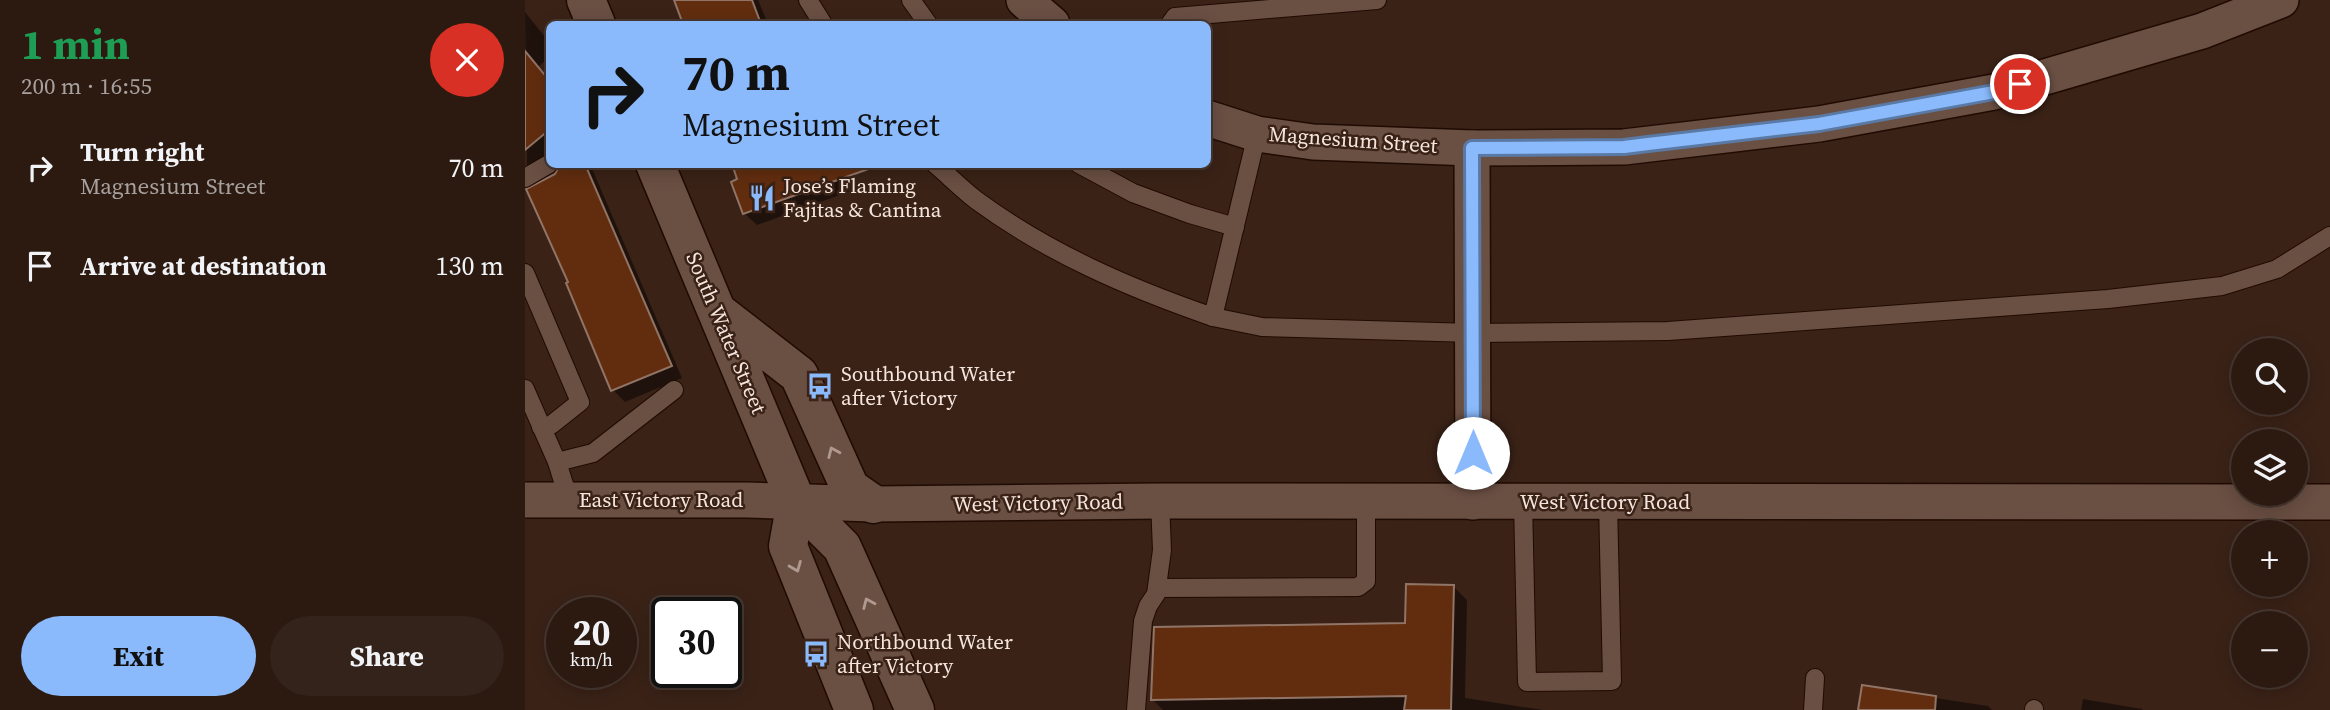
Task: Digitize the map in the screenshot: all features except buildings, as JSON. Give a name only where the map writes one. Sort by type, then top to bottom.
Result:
[{"type":"main road","points":[[586,0],[595,21]]},
{"type":"main road","name":"South Water Street","points":[[657,168],[796,501],[842,547],[915,710]]},
{"type":"main road","points":[[716,310],[799,375],[850,488],[873,504]]},
{"type":"main road","points":[[796,501],[788,546],[854,710]]},
{"type":"street","points":[[1024,0],[1048,21]]},
{"type":"street","name":"Magnesium Street","points":[[1211,119],[1257,134],[1313,142],[1472,148],[1624,147],[1819,124],[1994,92],[2202,31],[2281,0]]},
{"type":"street","points":[[1472,148],[1473,502]]},
{"type":"street","name":"East Victory Road","points":[[525,500],[796,501]]},
{"type":"street","name":"West Victory Road","points":[[796,501],[873,504],[1160,501],[2330,502]]},
{"type":"lane","points":[[808,0],[821,21]]},
{"type":"lane","points":[[911,0],[926,21]]},
{"type":"lane","points":[[1172,21],[1175,17],[1377,0]]},
{"type":"lane","points":[[1213,317],[1257,134]]},
{"type":"lane","points":[[525,178],[546,166]]},
{"type":"lane","points":[[940,168],[975,199],[1034,238],[1095,271],[1213,317],[1262,327],[1473,333],[1668,331],[2159,294],[2222,286],[2277,269],[2330,236]]},
{"type":"lane","points":[[1087,168],[1133,192],[1190,214],[1235,227]]},
{"type":"lane","points":[[525,273],[580,402],[551,425],[541,427]]},
{"type":"lane","points":[[525,388],[557,462],[569,500]]},
{"type":"lane","points":[[557,462],[593,453],[674,390]]},
{"type":"lane","points":[[1136,710],[1143,621],[1157,588],[1161,550],[1160,501]]},
{"type":"lane","points":[[1157,588],[1358,587],[1366,581],[1366,502]]},
{"type":"lane","points":[[1523,502],[1527,682],[1612,681],[1608,502]]},
{"type":"lane","points":[[1813,710],[1815,678]]},
{"type":"place","name":"Jose’s Flaming Fajitas & Cantina","points":[[762,198]]},
{"type":"place","name":"Southbound Water after Victory","points":[[820,386]]},
{"type":"place","name":"Northbound Water after Victory","points":[[816,654]]},
{"type":"route","points":[[1473,453],[1472,148],[1624,147],[1819,124],[1994,92],[2020,84]]}]
